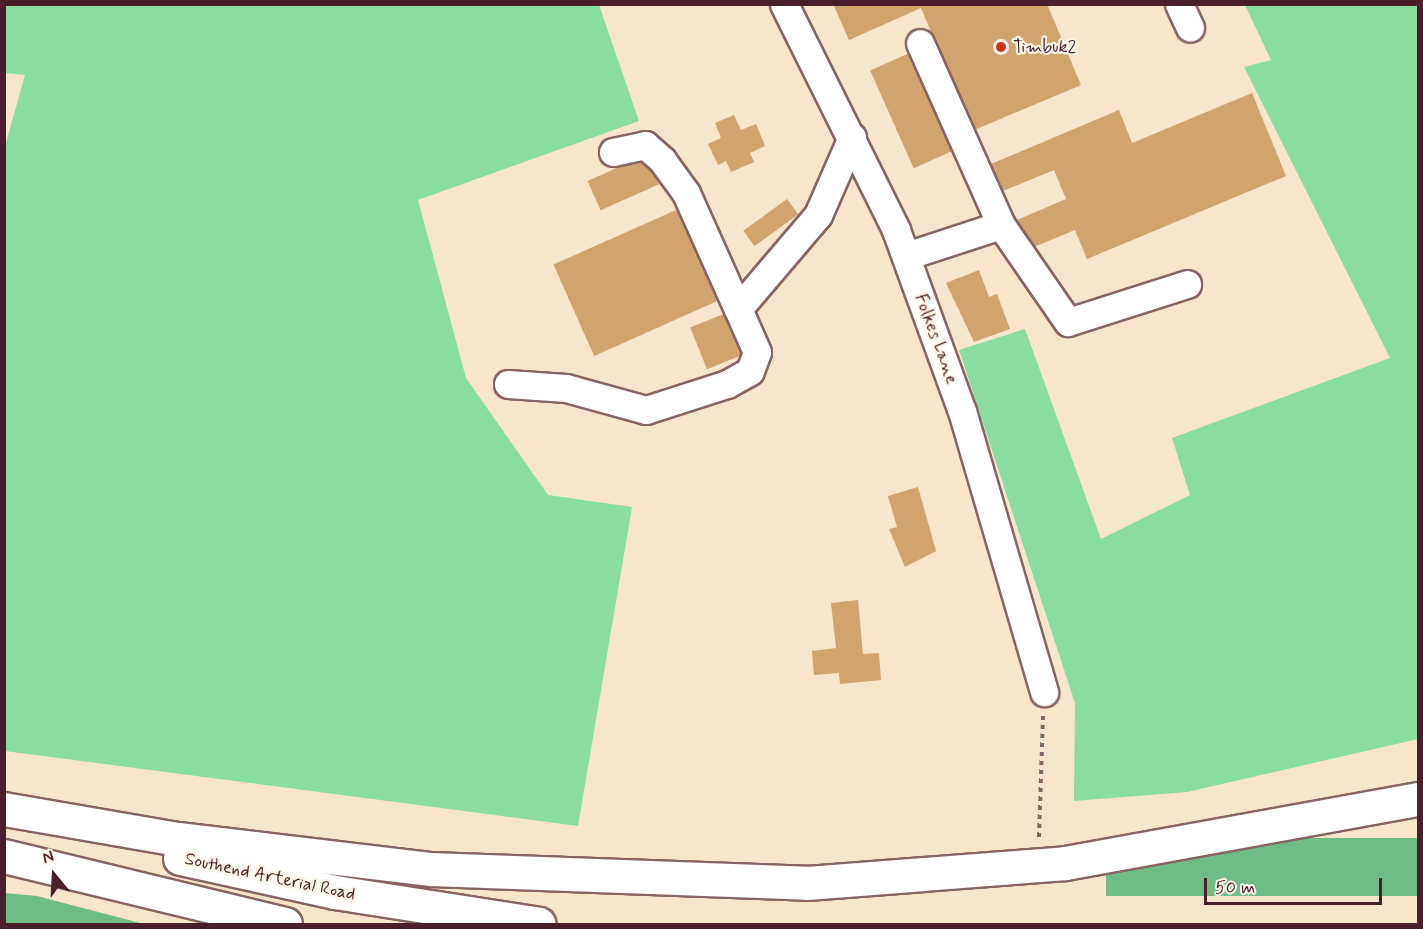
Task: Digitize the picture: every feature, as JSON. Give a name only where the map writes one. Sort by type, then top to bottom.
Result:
[{"type":"highway","points":[[4,809],[178,839],[431,869],[807,883],[1065,863],[1419,800]]},
{"type":"highway","name":"Southend Arterial Road","points":[[4,809],[225,869],[539,924]]},
{"type":"highway","points":[[4,856],[285,924]]},
{"type":"street","name":"Folkes Lane","points":[[784,4],[852,137],[906,256],[962,411],[1044,692]]},
{"type":"street","points":[[920,43],[1000,225],[1068,321],[1186,284]]},
{"type":"street","points":[[738,309],[818,214],[852,137]]},
{"type":"street","points":[[508,384],[566,388],[646,410],[727,384],[750,371],[757,352],[686,193],[662,160],[645,145],[613,152]]},
{"type":"street","points":[[906,256],[1000,225]]},
{"type":"path","points":[[1039,840],[1044,692]]},
{"type":"green space","points":[[5,4],[599,5],[639,121],[418,200],[466,378],[548,495],[632,507],[578,826],[5,751],[4,150],[25,75],[5,73]]},
{"type":"green space","points":[[1245,5],[1418,5],[1418,739],[1187,792],[1074,801],[1075,703],[959,350],[1025,329],[1101,539],[1190,495],[1172,438],[1390,358],[1244,67],[1271,60]]},
{"type":"green space","points":[[1106,838],[1418,838],[1418,896],[1106,896]]},
{"type":"green space","points":[[5,893],[37,896],[144,924],[5,924]]},
{"type":"building","name":"Timbuk2","points":[[833,4],[1047,4],[1081,85],[972,131],[921,8],[849,40]]},
{"type":"building","points":[[914,51],[958,149],[914,168],[870,71]]},
{"type":"building","points":[[1252,93],[1286,176],[1087,259],[1075,230],[1029,249],[1017,220],[1066,199],[1054,170],[1003,191],[991,164],[1119,110],[1132,143]]},
{"type":"building","points":[[734,115],[741,130],[756,124],[765,146],[750,153],[754,162],[731,172],[726,161],[718,165],[708,144],[721,138],[715,123]]},
{"type":"building","points":[[646,155],[659,184],[601,210],[588,181]]},
{"type":"building","points":[[787,199],[798,214],[754,246],[743,231]]},
{"type":"building","points":[[685,206],[726,297],[594,356],[553,265]]},
{"type":"building","points":[[979,270],[989,297],[997,294],[1010,329],[974,342],[946,283]]},
{"type":"building","points":[[731,311],[748,353],[707,369],[690,327]]},
{"type":"building","points":[[918,487],[936,551],[905,567],[889,529],[897,527],[888,496]]},
{"type":"building","points":[[858,600],[863,654],[879,653],[881,680],[840,684],[839,673],[814,675],[812,651],[836,648],[831,603]]},
{"type":"place","name":"Timbuk2","points":[[1001,47]]}]
